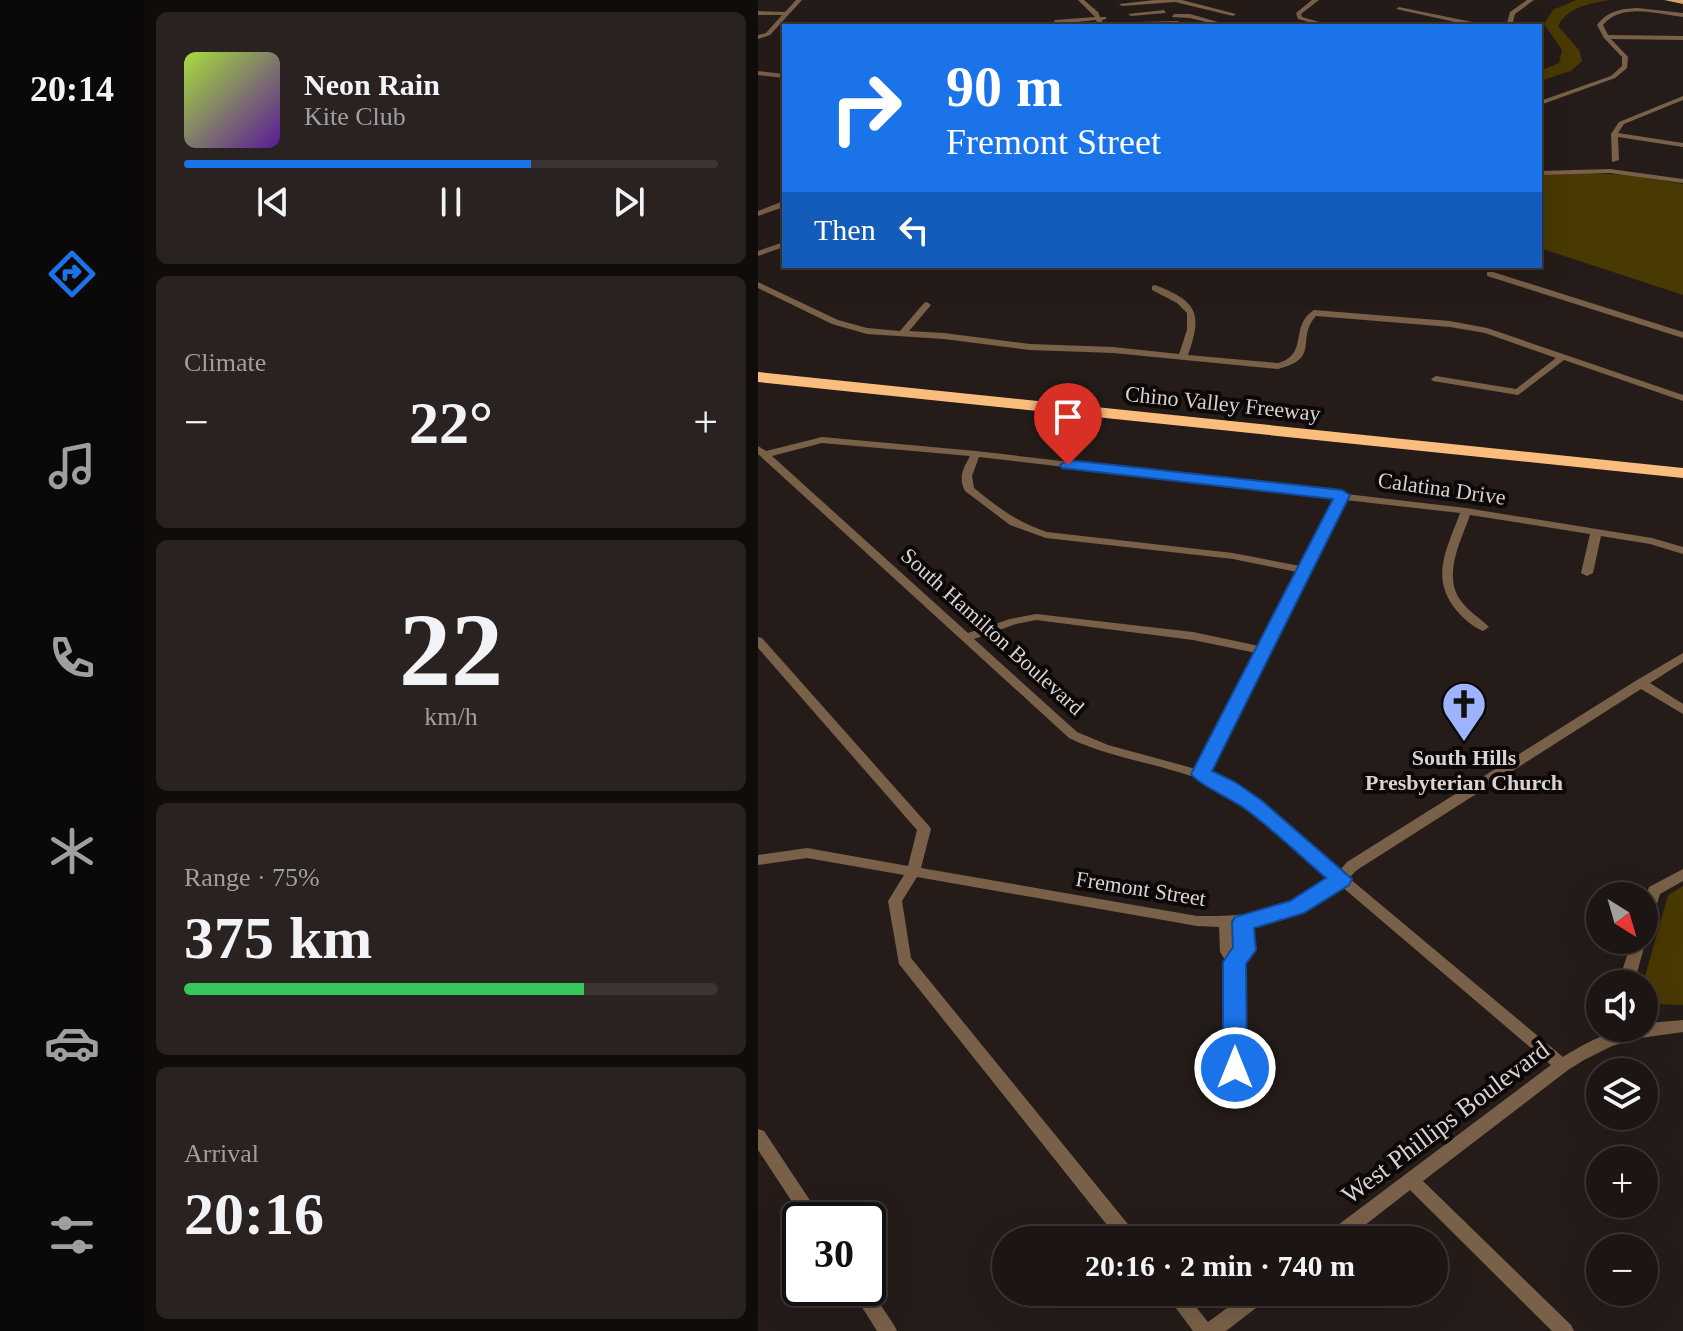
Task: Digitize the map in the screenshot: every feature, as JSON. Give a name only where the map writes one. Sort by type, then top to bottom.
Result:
[{"type":"highway","name":"Chino Valley Freeway","points":[[758,377],[1683,473]]},
{"type":"highway","name":"Chino Valley Freeway","points":[[758,391],[1683,487]]},
{"type":"main road","points":[[1668,0],[1683,3]]},
{"type":"street","points":[[758,37],[768,34],[783,13],[799,0]]},
{"type":"street","points":[[1081,0],[1101,21]]},
{"type":"street","points":[[1088,0],[1101,21]]},
{"type":"street","points":[[1120,2],[1178,0],[1233,14]]},
{"type":"street","points":[[1201,6],[1218,0]]},
{"type":"street","points":[[1316,0],[1298,14],[1300,18],[1322,24]]},
{"type":"street","points":[[1509,24],[1512,13],[1531,0]]},
{"type":"street","points":[[1164,1],[1177,21]]},
{"type":"street","points":[[1120,2],[1137,24]]},
{"type":"street","points":[[1542,102],[1613,77],[1625,67],[1625,57],[1606,37],[1600,25],[1610,14],[1635,10],[1680,14],[1683,3]]},
{"type":"street","points":[[1399,9],[1472,24]]},
{"type":"street","points":[[1131,14],[1164,12]]},
{"type":"street","points":[[758,13],[783,13]]},
{"type":"street","points":[[1148,24],[1177,21],[1190,16],[1221,24]]},
{"type":"street","points":[[1054,24],[1101,21]]},
{"type":"street","points":[[1606,37],[1683,38]]},
{"type":"street","points":[[758,73],[782,76]]},
{"type":"street","points":[[1615,160],[1614,134],[1621,123],[1683,98]]},
{"type":"street","points":[[1673,103],[1683,106]]},
{"type":"street","points":[[1614,134],[1683,145]]},
{"type":"street","points":[[1542,171],[1610,171],[1683,180]]},
{"type":"street","points":[[760,212],[782,205]]},
{"type":"street","points":[[758,247],[782,238]]},
{"type":"street","points":[[758,254],[782,245]]},
{"type":"street","points":[[1490,274],[1683,335]]},
{"type":"street","points":[[761,288],[835,322],[867,331],[1278,366],[1292,364],[1299,358],[1305,325],[1314,313],[1459,326],[1487,331],[1683,398]]},
{"type":"street","points":[[1155,288],[1177,299],[1192,313],[1195,321],[1183,356]]},
{"type":"street","points":[[903,333],[927,305]]},
{"type":"street","points":[[1436,379],[1518,392],[1561,358]]},
{"type":"street","name":"Calatina Drive","points":[[761,452],[822,440],[976,454],[1466,511],[1652,541],[1683,551]]},
{"type":"street","name":"South Hamilton Boulevard","points":[[761,452],[1073,735],[1098,749],[1200,774],[1228,787],[1254,805],[1562,1065]]},
{"type":"street","points":[[976,454],[965,482],[969,489],[1011,523],[1027,530],[1233,556],[1302,570]]},
{"type":"street","points":[[1200,774],[1342,495]]},
{"type":"street","points":[[1466,511],[1447,568],[1446,582],[1459,610],[1483,627]]},
{"type":"street","points":[[1587,573],[1596,532]]},
{"type":"street","points":[[966,638],[1014,621],[1036,617],[1193,636],[1263,651]]},
{"type":"street","points":[[758,641],[924,829],[914,870],[895,901],[904,960],[1119,1226]]},
{"type":"street","name":"Fremont Street","points":[[758,860],[807,853],[1171,918],[1243,922],[1297,908],[1341,879],[1352,866],[1683,657]]},
{"type":"street","points":[[1641,683],[1683,710]]},
{"type":"street","points":[[1658,889],[1683,874]]},
{"type":"street","points":[[1234,962],[1245,950],[1243,922]]},
{"type":"street","points":[[1226,923],[1227,952],[1234,962],[1235,1068]]},
{"type":"street","name":"West Phillips Boulevard","points":[[1658,1027],[1683,1026]]},
{"type":"street","name":"West Phillips Boulevard","points":[[1350,1226],[1562,1065],[1601,1042]]},
{"type":"street","points":[[758,1136],[802,1202]]},
{"type":"street","points":[[1411,1180],[1565,1331]]},
{"type":"street","points":[[871,1306],[888,1331]]},
{"type":"street","points":[[1184,1306],[1204,1331]]},
{"type":"street","points":[[1211,1331],[1244,1306]]},
{"type":"shaded area","points":[[1576,0],[1609,0],[1579,7],[1567,14],[1558,26],[1579,50],[1582,61],[1571,71],[1542,80],[1542,70],[1559,63],[1562,50],[1544,24],[1553,10]]},
{"type":"shaded area","points":[[1561,172],[1630,175],[1683,184],[1683,295],[1542,249],[1542,176]]},
{"type":"shaded area","points":[[1683,886],[1683,1005],[1658,1004],[1658,970],[1647,970],[1651,954],[1658,954],[1658,931],[1668,895]]},
{"type":"place","name":"South Hills Presbyterian Church","points":[[1464,743]]},
{"type":"route","points":[[1068,465],[1342,495],[1200,774],[1228,787],[1254,805],[1341,879],[1297,908],[1243,922],[1245,950],[1234,962],[1235,1068]]}]
